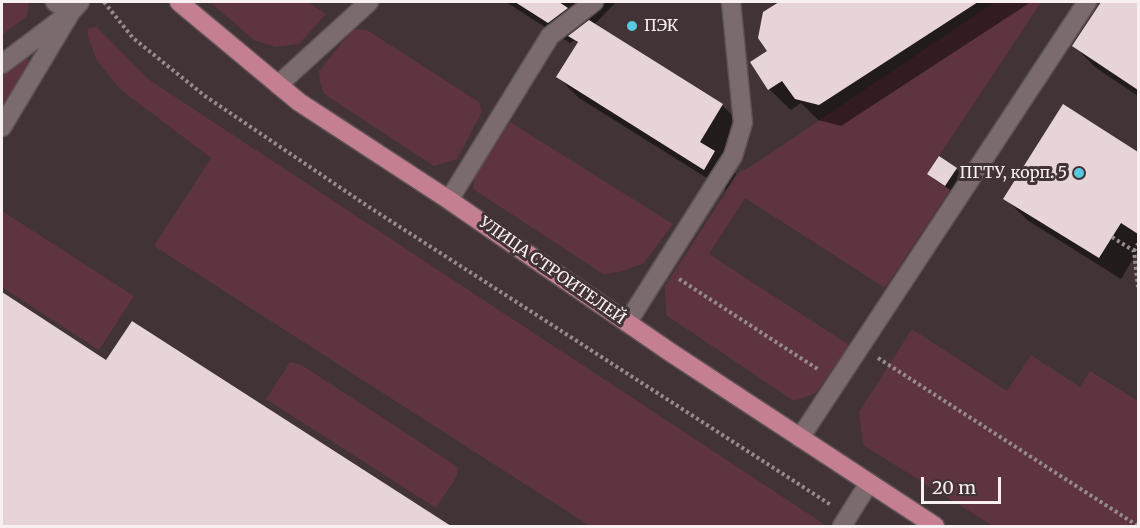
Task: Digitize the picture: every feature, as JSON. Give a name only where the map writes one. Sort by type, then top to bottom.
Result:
[{"type":"main road","name":"УЛИЦА СТРОИТЕЛЕЙ","points":[[178,2],[299,102],[449,200],[627,323],[936,526]]},
{"type":"lane","points":[[55,2],[76,7]]},
{"type":"lane","points":[[278,85],[369,2]]},
{"type":"lane","points":[[449,200],[550,36],[594,2]]},
{"type":"lane","points":[[627,323],[733,156],[743,123],[731,2]]},
{"type":"lane","points":[[800,438],[1087,2]]},
{"type":"lane","points":[[2,64],[76,7]]},
{"type":"lane","points":[[2,127],[76,7]]},
{"type":"lane","points":[[845,521],[868,483]]},
{"type":"path","points":[[104,2],[133,38],[205,96],[845,521]]},
{"type":"path","points":[[1112,237],[1134,251]]},
{"type":"path","points":[[1138,244],[1134,251],[1138,287]]},
{"type":"path","points":[[662,268],[837,381]]},
{"type":"path","points":[[860,347],[1138,526]]},
{"type":"shaded area","points":[[2,2],[29,3],[27,16],[2,35]]},
{"type":"shaded area","points":[[210,2],[308,2],[326,14],[299,44],[276,47],[254,40]]},
{"type":"shaded area","points":[[995,2],[1041,2],[927,174],[950,190],[885,288],[745,198],[709,254],[849,345],[816,393],[794,401],[666,315],[665,286],[739,172],[750,167]]},
{"type":"shaded area","points":[[97,27],[148,79],[824,524],[823,526],[590,526],[154,246],[211,158],[121,90],[97,61],[88,37],[88,28]]},
{"type":"shaded area","points":[[353,29],[367,30],[479,102],[482,112],[457,159],[434,166],[324,94],[319,71]]},
{"type":"shaded area","points":[[27,55],[29,62],[2,107],[2,70]]},
{"type":"shaded area","points":[[510,122],[673,224],[644,263],[620,272],[603,274],[473,189],[475,171]]},
{"type":"shaded area","points":[[2,211],[134,296],[99,350],[2,287]]},
{"type":"shaded area","points":[[912,329],[1007,391],[1031,355],[1080,387],[1090,371],[1138,401],[1138,526],[993,526],[863,445],[859,412]]},
{"type":"shaded area","points":[[290,362],[300,364],[458,467],[457,476],[436,508],[266,399]]},
{"type":"building","points":[[515,2],[559,2],[568,8],[548,23]]},
{"type":"building","points":[[779,2],[978,2],[819,105],[795,99],[782,81],[768,90],[750,62],[767,51],[758,38],[763,12]]},
{"type":"building","points":[[1101,2],[1138,2],[1138,90],[1072,46]]},
{"type":"building","points":[[589,20],[723,104],[700,142],[715,151],[704,170],[556,77],[578,42],[568,36]]},
{"type":"building","name":"ПГТУ, корп. 5","points":[[1063,104],[1138,152],[1138,234],[1121,223],[1099,258],[1003,199]]},
{"type":"building","points":[[939,156],[957,168],[945,186],[927,174]]},
{"type":"building","points":[[2,292],[106,360],[132,321],[451,526],[2,526]]},
{"type":"place","name":"ПЭК","points":[[632,26]]},
{"type":"place","name":"ПГТУ, корп. 5","points":[[1079,173]]}]
